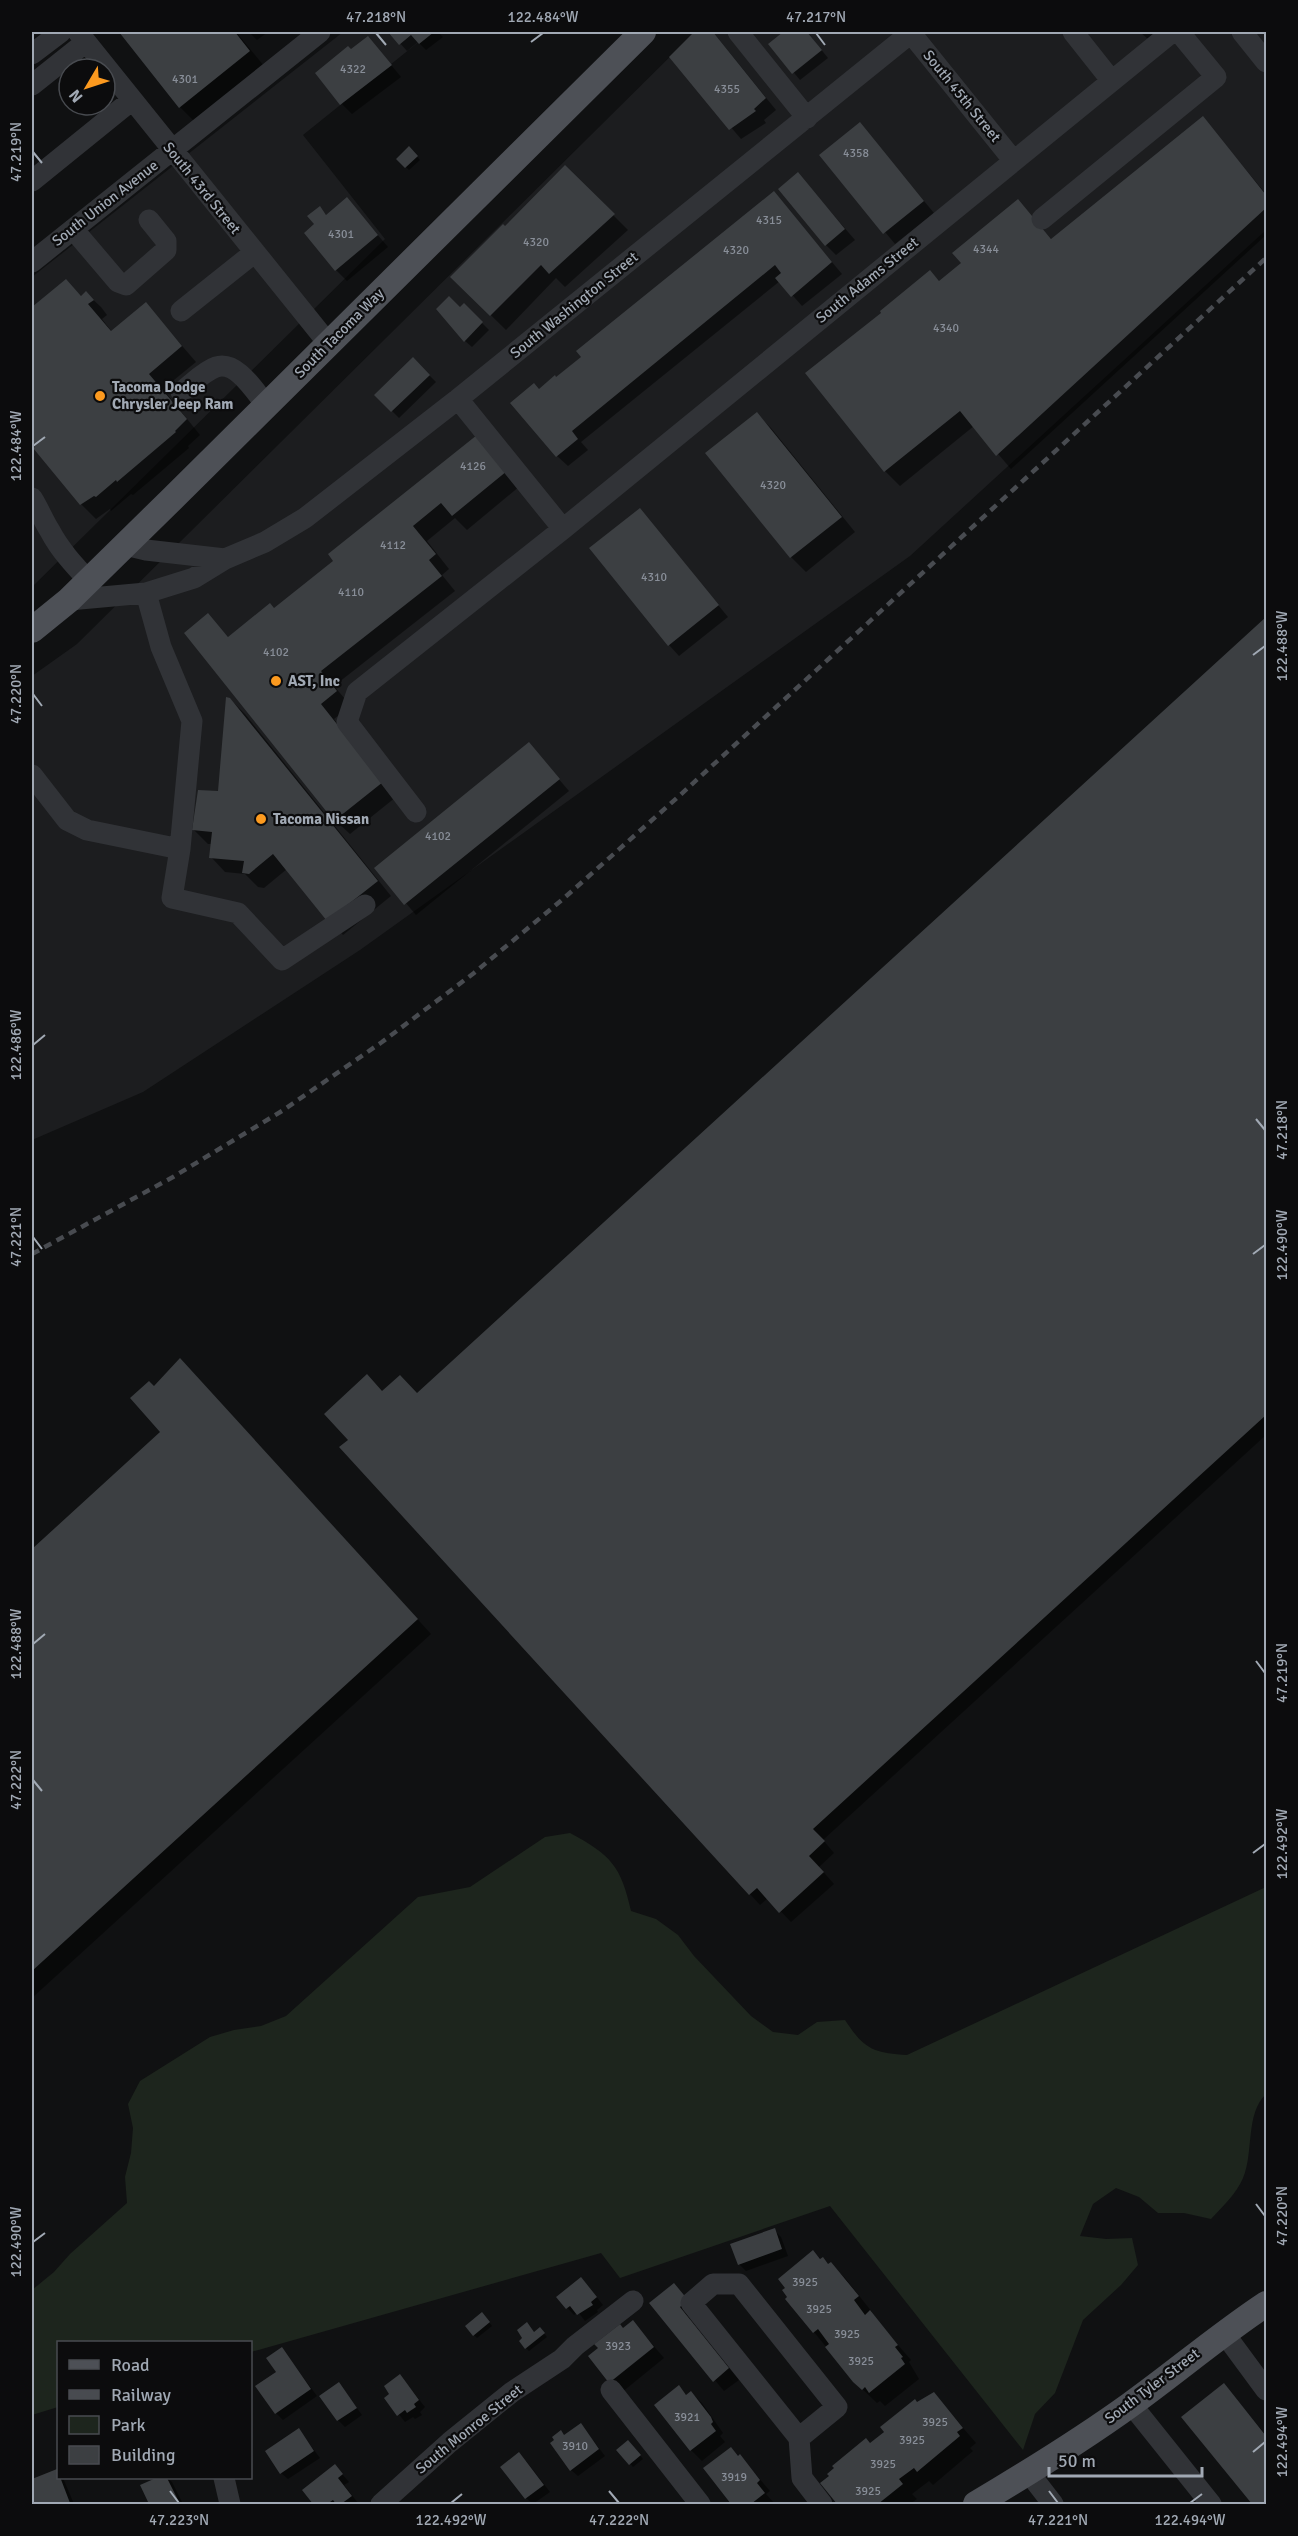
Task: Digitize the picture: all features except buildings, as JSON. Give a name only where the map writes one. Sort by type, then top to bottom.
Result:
[{"type":"main road","name":"South Tacoma Way","points":[[32,630],[69,600],[643,32]]},
{"type":"main road","name":"South Tyler Street","points":[[976,2505],[1029,2473],[1131,2404],[1266,2304]]},
{"type":"street","points":[[32,54],[61,32]]},
{"type":"street","name":"South Union Avenue","points":[[32,262],[320,32]]},
{"type":"street","points":[[738,32],[807,118]]},
{"type":"street","name":"South Washington Street","points":[[69,600],[146,593],[195,578],[225,559],[265,542],[305,518],[458,399],[911,32]]},
{"type":"street","name":"South 45th Street","points":[[911,32],[1013,160]]},
{"type":"street","points":[[1073,32],[1111,81]]},
{"type":"street","name":"South Adams Street","points":[[416,812],[347,722],[357,692],[563,529],[1172,32]]},
{"type":"street","points":[[1042,219],[1216,77],[1179,32]]},
{"type":"street","points":[[1242,32],[1266,62]]},
{"type":"street","points":[[32,86],[82,37]]},
{"type":"street","name":"South 43rd Street","points":[[82,37],[328,343]]},
{"type":"street","points":[[32,181],[132,100]]},
{"type":"street","points":[[73,229],[118,282],[126,285],[166,250],[166,242],[149,220]]},
{"type":"street","points":[[181,311],[255,252]]},
{"type":"street","points":[[181,392],[215,367],[225,366],[234,368],[267,406]]},
{"type":"street","points":[[458,399],[563,529]]},
{"type":"street","points":[[32,498],[42,512],[48,529],[62,552],[88,580]]},
{"type":"street","name":"South Washington Street","points":[[125,544],[146,550],[225,559]]},
{"type":"street","points":[[146,593],[161,647],[192,721],[180,849],[171,898],[238,914],[282,960],[365,905]]},
{"type":"street","points":[[32,775],[67,820],[87,830],[180,849]]},
{"type":"street","points":[[799,2438],[837,2407],[739,2284],[713,2284],[691,2303],[799,2438],[802,2478],[822,2505]]},
{"type":"street","name":"South Monroe Street","points":[[387,2503],[450,2442],[512,2392],[562,2359],[575,2346],[633,2301]]},
{"type":"street","points":[[1224,2333],[1266,2390]]},
{"type":"street","points":[[611,2390],[700,2505]]},
{"type":"street","points":[[1131,2404],[1211,2505]]},
{"type":"street","points":[[1029,2473],[1053,2505]]},
{"type":"street","points":[[224,2479],[230,2505]]},
{"type":"shaded area","points":[[343,32],[431,32],[303,135],[385,239],[32,587],[32,277]]},
{"type":"shaded area","points":[[695,32],[1266,32],[1266,230],[910,556],[360,950],[143,1092],[32,1140],[32,676],[77,644]]},
{"type":"green space","points":[[570,1833],[605,1855],[618,1872],[631,1911],[656,1919],[678,1935],[694,1956],[751,2016],[773,2032],[798,2035],[817,2022],[845,2020],[870,2048],[886,2053],[907,2055],[1266,1887],[1266,2094],[1259,2102],[1255,2112],[1243,2178],[1229,2200],[1211,2219],[1184,2213],[1158,2213],[1139,2197],[1116,2188],[1093,2204],[1080,2236],[1106,2239],[1132,2238],[1138,2265],[1121,2285],[1083,2320],[1055,2393],[1035,2414],[1023,2450],[830,2206],[620,2278],[601,2253],[252,2352],[252,2341],[57,2341],[57,2407],[32,2415],[32,2290],[127,2203],[125,2177],[131,2153],[133,2128],[128,2104],[140,2081],[210,2037],[261,2026],[286,2016],[418,1897],[470,1887],[545,1837]]},
{"type":"railway","points":[[32,1254],[173,1177],[282,1111],[382,1042],[474,973],[563,899],[678,797],[1266,258]]},
{"type":"place","name":"Tacoma Dodge Chrysler Jeep Ram","points":[[100,396]]},
{"type":"place","name":"AST, Inc","points":[[276,681]]},
{"type":"place","name":"Tacoma Nissan","points":[[261,819]]}]
